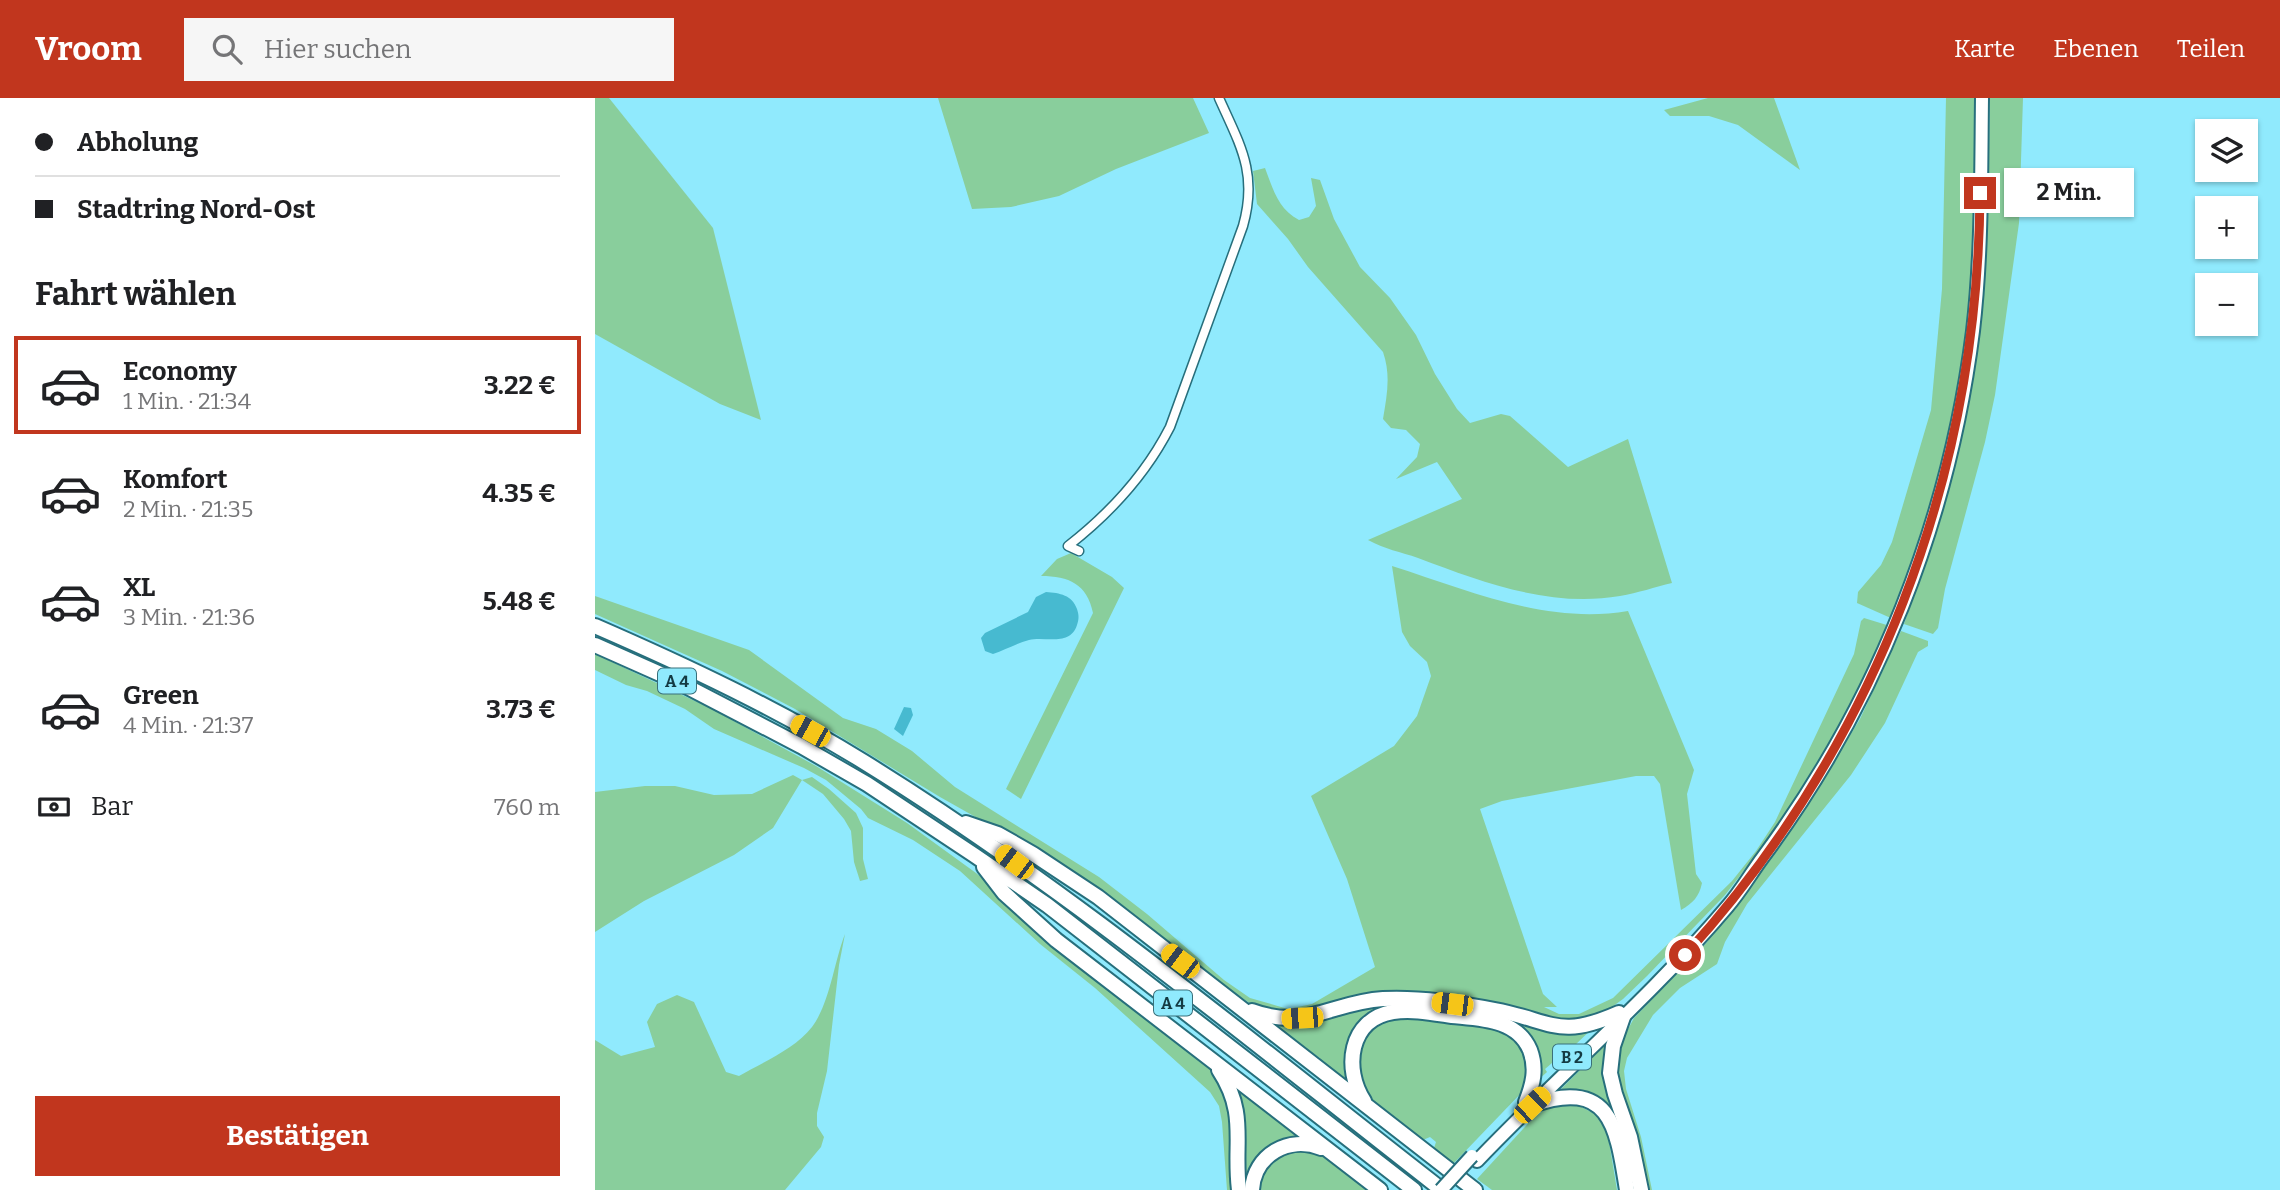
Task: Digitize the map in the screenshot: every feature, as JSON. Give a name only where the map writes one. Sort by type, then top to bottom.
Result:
[{"type":"highway","name":"B 2","points":[[1442,1190],[1621,1015],[1750,875],[1806,794],[1863,695],[1905,601],[1937,505],[1959,416],[1973,329],[1980,240],[1982,98]]},
{"type":"highway","name":"A 4","points":[[595,626],[747,695],[862,761],[992,846],[1166,975],[1442,1190]]},
{"type":"highway","name":"A 4","points":[[595,645],[768,727],[867,784],[974,855],[1047,905],[1414,1190]]},
{"type":"highway","points":[[948,817],[998,834],[1098,897],[1475,1190]]},
{"type":"highway","points":[[974,855],[1004,893],[1056,940],[1380,1190]]},
{"type":"highway","points":[[1239,1006],[1261,1015],[1287,1019],[1318,1015],[1362,1002],[1407,999],[1496,1010],[1562,1028],[1596,1023],[1621,1015]]},
{"type":"highway","points":[[1369,1108],[1352,1076],[1352,1055],[1356,1041],[1365,1028],[1379,1017],[1391,1012],[1410,1010],[1485,1020],[1515,1030],[1526,1042],[1534,1062],[1529,1103],[1564,1096],[1577,1097],[1590,1101],[1611,1119],[1616,1130],[1627,1190]]},
{"type":"highway","points":[[1621,1015],[1613,1046],[1611,1073],[1615,1094],[1630,1137],[1641,1190]]},
{"type":"highway","points":[[1212,1060],[1236,1103],[1239,1190]]},
{"type":"highway","points":[[1252,1190],[1258,1166],[1277,1149],[1300,1143],[1329,1151]]},
{"type":"highway","name":"B 2","points":[[1451,1190],[1474,1158]]},
{"type":"street","points":[[1079,551],[1068,546],[1122,497],[1154,455],[1170,427],[1243,226],[1250,193],[1248,170],[1219,98]]},
{"type":"green space","points":[[595,98],[609,98],[713,228],[761,420],[720,404],[595,334]]},
{"type":"green space","points":[[938,98],[1193,98],[1209,133],[1116,169],[1059,196],[1011,207],[972,209]]},
{"type":"green space","points":[[1708,98],[1774,98],[1800,170],[1738,125],[1709,116],[1670,116],[1664,110]]},
{"type":"green space","points":[[1946,98],[1978,98],[1976,247],[1971,310],[1943,467],[1930,514],[1893,619],[1857,603],[1858,592],[1881,565],[1892,542],[1931,410],[1942,289]]},
{"type":"green space","points":[[1990,98],[2023,98],[2019,223],[1995,395],[1945,589],[1938,628],[1933,634],[1904,624],[1943,508],[1959,450],[1977,354],[1988,207]]},
{"type":"green space","points":[[1265,168],[1281,204],[1299,220],[1309,217],[1316,206],[1311,178],[1320,180],[1334,219],[1360,267],[1390,298],[1416,335],[1435,374],[1457,409],[1470,423],[1501,414],[1510,416],[1568,467],[1628,439],[1672,583],[1627,595],[1594,599],[1542,596],[1467,576],[1368,540],[1462,499],[1437,462],[1396,479],[1417,457],[1420,444],[1406,430],[1391,428],[1383,419],[1388,377],[1383,352],[1257,204],[1253,171]]},
{"type":"green space","points":[[1071,553],[1112,577],[1124,588],[1021,799],[1006,789],[1093,613],[1086,595],[1075,584],[1060,578],[1041,576],[1057,559]]},
{"type":"green space","points":[[1392,566],[1508,603],[1537,609],[1597,614],[1628,611],[1694,770],[1687,794],[1696,874],[1702,883],[1695,899],[1681,910],[1660,784],[1654,776],[1636,776],[1502,801],[1480,809],[1543,994],[1557,1007],[1544,1007],[1559,1014],[1579,1014],[1613,998],[1732,881],[1775,822],[1854,654],[1861,621],[1864,618],[1890,626],[1827,753],[1772,835],[1725,895],[1623,999],[1598,1017],[1559,1022],[1415,996],[1296,1015],[1255,1007],[1036,851],[940,797],[795,709],[722,671],[595,614],[595,596],[749,650],[843,718],[876,729],[912,751],[955,787],[1099,877],[1224,980],[1250,998],[1288,1009],[1312,1004],[1375,967],[1347,879],[1311,796],[1394,746],[1417,716],[1431,676],[1427,662],[1410,646],[1402,632]]},
{"type":"green space","points":[[1901,631],[1928,641],[1928,646],[1918,652],[1885,723],[1851,775],[1747,904],[1725,942],[1717,964],[1680,988],[1653,1015],[1627,1058],[1624,1071],[1626,1089],[1641,1137],[1652,1190],[1645,1190],[1618,1087],[1615,1067],[1618,1048],[1634,1018],[1707,942],[1781,845],[1860,719]]},
{"type":"green space","points":[[595,654],[712,709],[816,766],[907,823],[976,873],[1205,1064],[1217,1075],[1231,1103],[1234,1190],[1227,1190],[1222,1122],[1219,1106],[1210,1092],[960,871],[913,840],[868,818],[826,780],[714,729],[685,709],[595,670]]},
{"type":"green space","points":[[793,775],[802,780],[773,828],[734,855],[644,901],[595,932],[595,792],[645,786],[675,786],[714,795],[752,794]]},
{"type":"green space","points":[[812,777],[856,813],[863,828],[863,859],[868,879],[860,881],[854,862],[851,831],[844,819],[823,794],[802,780]]},
{"type":"green space","points":[[845,934],[827,1071],[817,1113],[817,1126],[824,1137],[821,1147],[785,1190],[595,1190],[595,1040],[621,1056],[655,1047],[647,1022],[657,1004],[677,995],[694,1002],[726,1072],[739,1076],[788,1048],[812,1027],[823,1006]]},
{"type":"green space","points":[[1387,1002],[1594,1027],[1555,1064],[1552,1063],[1545,1069],[1547,1072],[1536,1082],[1538,1064],[1496,1017],[1370,1017],[1351,1083],[1348,1085],[1319,1062],[1320,1058],[1312,1053],[1309,1055],[1269,1021]]},
{"type":"green space","points":[[1395,1015],[1494,1026],[1521,1042],[1529,1062],[1525,1089],[1453,1164],[1434,1148],[1436,1142],[1430,1137],[1423,1140],[1368,1097],[1355,1064],[1365,1033],[1373,1025]]},
{"type":"green space","points":[[1613,1037],[1615,1111],[1597,1097],[1561,1089]]},
{"type":"green space","points":[[1237,1084],[1288,1123],[1285,1127],[1299,1138],[1290,1140],[1247,1190],[1242,1190],[1233,1086]]},
{"type":"green space","points":[[1576,1104],[1595,1114],[1607,1129],[1617,1190],[1492,1190],[1477,1179],[1534,1117],[1552,1105]]},
{"type":"green space","points":[[1303,1148],[1320,1154],[1367,1190],[1256,1190],[1269,1159]]},
{"type":"water","points":[[1046,592],[1065,596],[1075,604],[1079,617],[1074,632],[1063,638],[1029,640],[993,654],[985,651],[981,638],[985,633],[1028,612],[1036,597]]},
{"type":"water","points":[[904,707],[911,708],[913,715],[903,736],[894,729]]},
{"type":"route","points":[[1685,955],[1737,895],[1828,760],[1863,695],[1905,601],[1937,505],[1959,416],[1973,329],[1980,240],[1980,193]]}]
